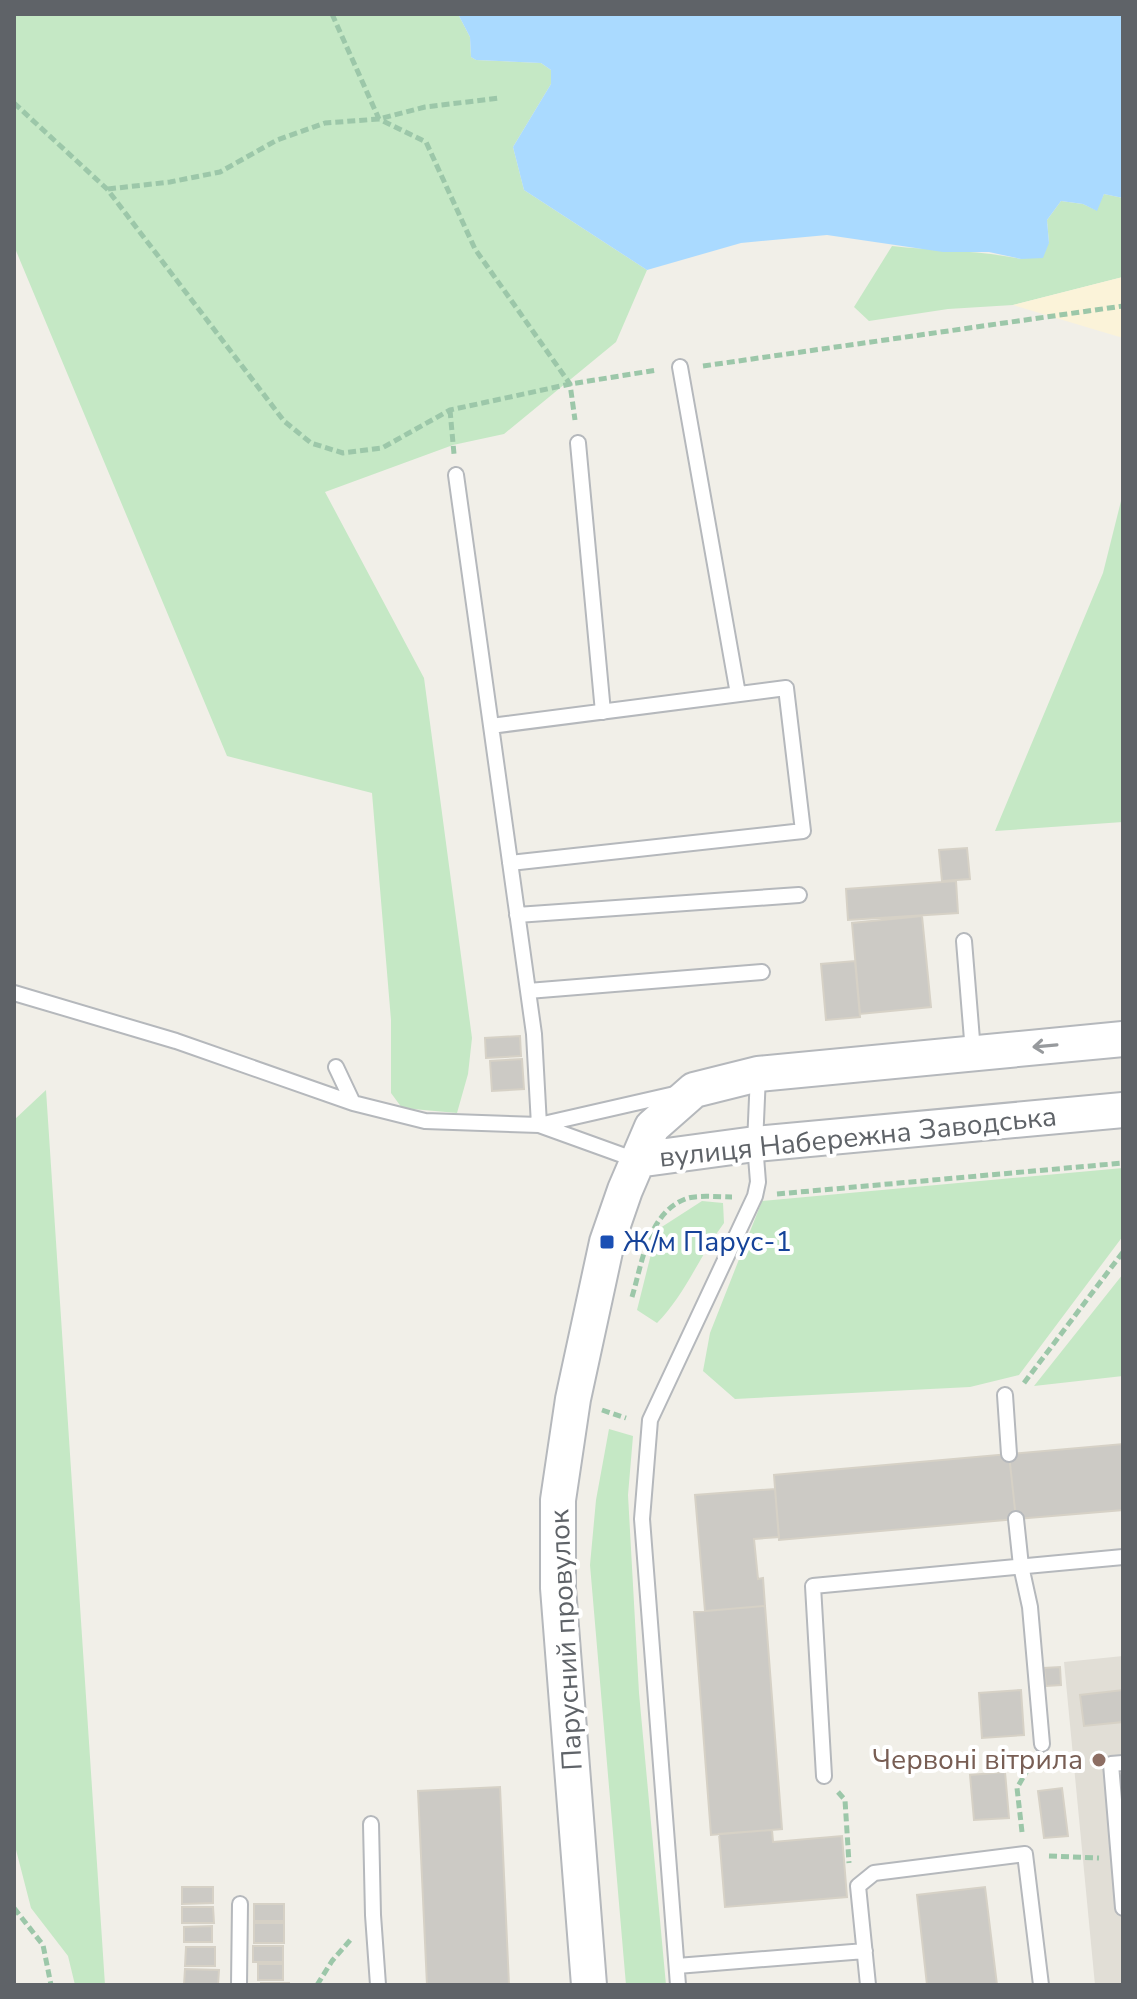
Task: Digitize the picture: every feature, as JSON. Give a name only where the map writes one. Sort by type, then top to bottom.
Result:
[{"type":"street","name":"вулиця Набережна Заводська","points":[[637,1160],[652,1127],[694,1090],[758,1074],[1123,1039]]},
{"type":"street","name":"вулиця Набережна Заводська","points":[[637,1160],[755,1144],[1123,1110]]},
{"type":"street","name":"Парусний провулок","points":[[589,1985],[558,1588],[558,1500],[573,1399],[597,1284],[616,1211],[637,1160]]},
{"type":"lane","points":[[680,367],[738,694]]},
{"type":"lane","points":[[578,443],[603,712]]},
{"type":"lane","points":[[456,475],[534,1034],[539,1125]]},
{"type":"lane","points":[[491,726],[786,688],[803,831],[510,863]]},
{"type":"lane","points":[[517,915],[799,895]]},
{"type":"lane","points":[[964,941],[973,1053]]},
{"type":"lane","points":[[528,991],[762,972]]},
{"type":"lane","points":[[14,993],[176,1041],[353,1103],[425,1121],[539,1125],[694,1090]]},
{"type":"lane","points":[[336,1067],[353,1103]]},
{"type":"lane","points":[[678,1985],[642,1519],[650,1420],[755,1196],[758,1182],[755,1144],[758,1074]]},
{"type":"lane","points":[[539,1125],[637,1160]]},
{"type":"lane","points":[[1009,1454],[1010,1394]]},
{"type":"lane","points":[[1016,1519],[1021,1566],[1030,1607],[1042,1744]]},
{"type":"lane","points":[[824,1776],[813,1586],[1123,1557]]},
{"type":"lane","points":[[1123,1763],[1111,1764],[1123,1908]]},
{"type":"lane","points":[[371,1824],[378,1985]]},
{"type":"lane","points":[[868,1985],[858,1886],[874,1873],[1025,1854],[1041,1985]]},
{"type":"lane","points":[[239,1985],[240,1904]]},
{"type":"lane","points":[[677,1966],[865,1951]]},
{"type":"path","points":[[332,14],[379,119],[426,142],[475,249],[570,384],[578,443]]},
{"type":"path","points":[[107,189],[170,182],[220,172],[277,140],[325,123],[379,119],[425,107],[500,98]]},
{"type":"path","points":[[14,103],[107,189],[284,421],[311,443],[343,453],[382,448],[450,410],[570,384],[1123,306]]},
{"type":"path","points":[[450,410],[456,475]]},
{"type":"path","points":[[629,1308],[652,1231],[667,1213],[688,1198],[755,1196],[1123,1163]]},
{"type":"path","points":[[1010,1394],[1123,1252]]},
{"type":"path","points":[[598,1424],[605,1395]]},
{"type":"path","points":[[612,1413],[634,1421]]},
{"type":"path","points":[[1042,1744],[1017,1788],[1025,1854],[1085,1859]]},
{"type":"path","points":[[824,1776],[845,1800],[850,1886],[858,1886]]},
{"type":"path","points":[[14,1908],[43,1945],[51,1985]]},
{"type":"path","points":[[317,1985],[332,1961],[373,1915]]},
{"type":"shaded area","name":"Червоні вітрила","points":[[1123,1656],[1123,1985],[1095,1985],[1064,1662]]},
{"type":"green space","points":[[14,14],[458,14],[470,37],[471,57],[476,60],[541,63],[551,70],[551,84],[513,147],[524,190],[647,270],[616,342],[504,434],[453,445],[325,492],[424,678],[472,1038],[468,1074],[457,1113],[402,1108],[391,1093],[391,1020],[372,793],[227,756],[14,246]]},
{"type":"green space","points":[[1104,194],[1123,198],[1123,277],[1013,305],[948,309],[869,321],[854,307],[892,246],[1021,259],[1049,243],[1047,220],[1061,201],[1083,204],[1096,210]]},
{"type":"green space","points":[[1123,493],[1123,822],[995,831],[1103,573]]},
{"type":"green space","points":[[46,1090],[105,1985],[75,1985],[68,1956],[31,1908],[14,1842],[14,1120]]},
{"type":"green space","points":[[1123,1168],[1123,1236],[1019,1375],[970,1387],[735,1399],[703,1371],[710,1333],[762,1201]]},
{"type":"green space","points":[[702,1201],[723,1203],[724,1223],[676,1300],[657,1323],[637,1310],[657,1230]]},
{"type":"green space","points":[[1123,1274],[1123,1376],[1034,1386]]},
{"type":"green space","points":[[609,1429],[633,1436],[628,1495],[639,1693],[666,1985],[626,1985],[590,1565],[596,1500]]},
{"type":"sand","points":[[1123,277],[1123,338],[1013,305],[1111,280]]},
{"type":"water","points":[[458,14],[1123,14],[1123,198],[1104,194],[1097,211],[1083,204],[1061,201],[1047,220],[1049,243],[1043,258],[1021,259],[989,252],[943,252],[827,235],[741,243],[647,270],[524,190],[513,147],[551,84],[551,70],[541,63],[476,60],[471,57],[470,37]]},
{"type":"building","points":[[967,848],[970,879],[942,881],[939,850]]},
{"type":"building","points":[[956,881],[958,913],[848,920],[846,889]]},
{"type":"building","points":[[922,916],[931,1007],[860,1014],[852,923]]},
{"type":"building","points":[[855,961],[860,1017],[826,1020],[821,964]]},
{"type":"building","points":[[520,1036],[521,1056],[486,1058],[485,1038]]},
{"type":"building","points":[[522,1059],[524,1089],[492,1091],[490,1061]]},
{"type":"building","points":[[1123,1444],[1123,1510],[1016,1519],[1009,1454]]},
{"type":"building","points":[[1009,1454],[1016,1519],[779,1540],[774,1475]]},
{"type":"building","points":[[775,1489],[779,1537],[754,1539],[758,1579],[763,1578],[765,1606],[705,1611],[695,1495]]},
{"type":"building","points":[[765,1606],[782,1829],[711,1835],[694,1612]]},
{"type":"building","points":[[1060,1667],[1061,1685],[1046,1686],[1044,1668]]},
{"type":"building","points":[[1021,1690],[1024,1735],[982,1738],[979,1693]]},
{"type":"building","points":[[1123,1690],[1123,1722],[1084,1726],[1080,1695]]},
{"type":"building","points":[[1005,1772],[1009,1818],[974,1820],[970,1775]]},
{"type":"building","points":[[500,1787],[509,1985],[427,1985],[418,1791]]},
{"type":"building","points":[[1062,1788],[1068,1836],[1044,1838],[1038,1791]]},
{"type":"building","points":[[772,1830],[773,1842],[842,1836],[847,1897],[725,1907],[719,1834]]},
{"type":"building","points":[[182,1887],[213,1887],[213,1903],[182,1904]]},
{"type":"building","points":[[985,1887],[997,1985],[927,1985],[917,1895]]},
{"type":"building","points":[[254,1904],[284,1904],[284,1921],[254,1921]]},
{"type":"building","points":[[182,1907],[213,1907],[214,1923],[182,1923]]},
{"type":"building","points":[[254,1923],[284,1923],[284,1943],[254,1943]]},
{"type":"building","points":[[212,1926],[212,1942],[184,1942],[184,1927]]},
{"type":"building","points":[[253,1946],[283,1946],[283,1962],[253,1962]]},
{"type":"building","points":[[186,1947],[215,1947],[215,1966],[185,1966]]},
{"type":"building","points":[[258,1964],[283,1964],[283,1980],[258,1980]]},
{"type":"building","points":[[185,1969],[219,1970],[218,1985],[184,1985]]},
{"type":"building","points":[[289,1983],[289,1985],[261,1985]]},
{"type":"place","name":"Ж/м Парус-1","points":[[607,1242]]},
{"type":"place","name":"Червоні вітрила","points":[[1099,1760]]}]
